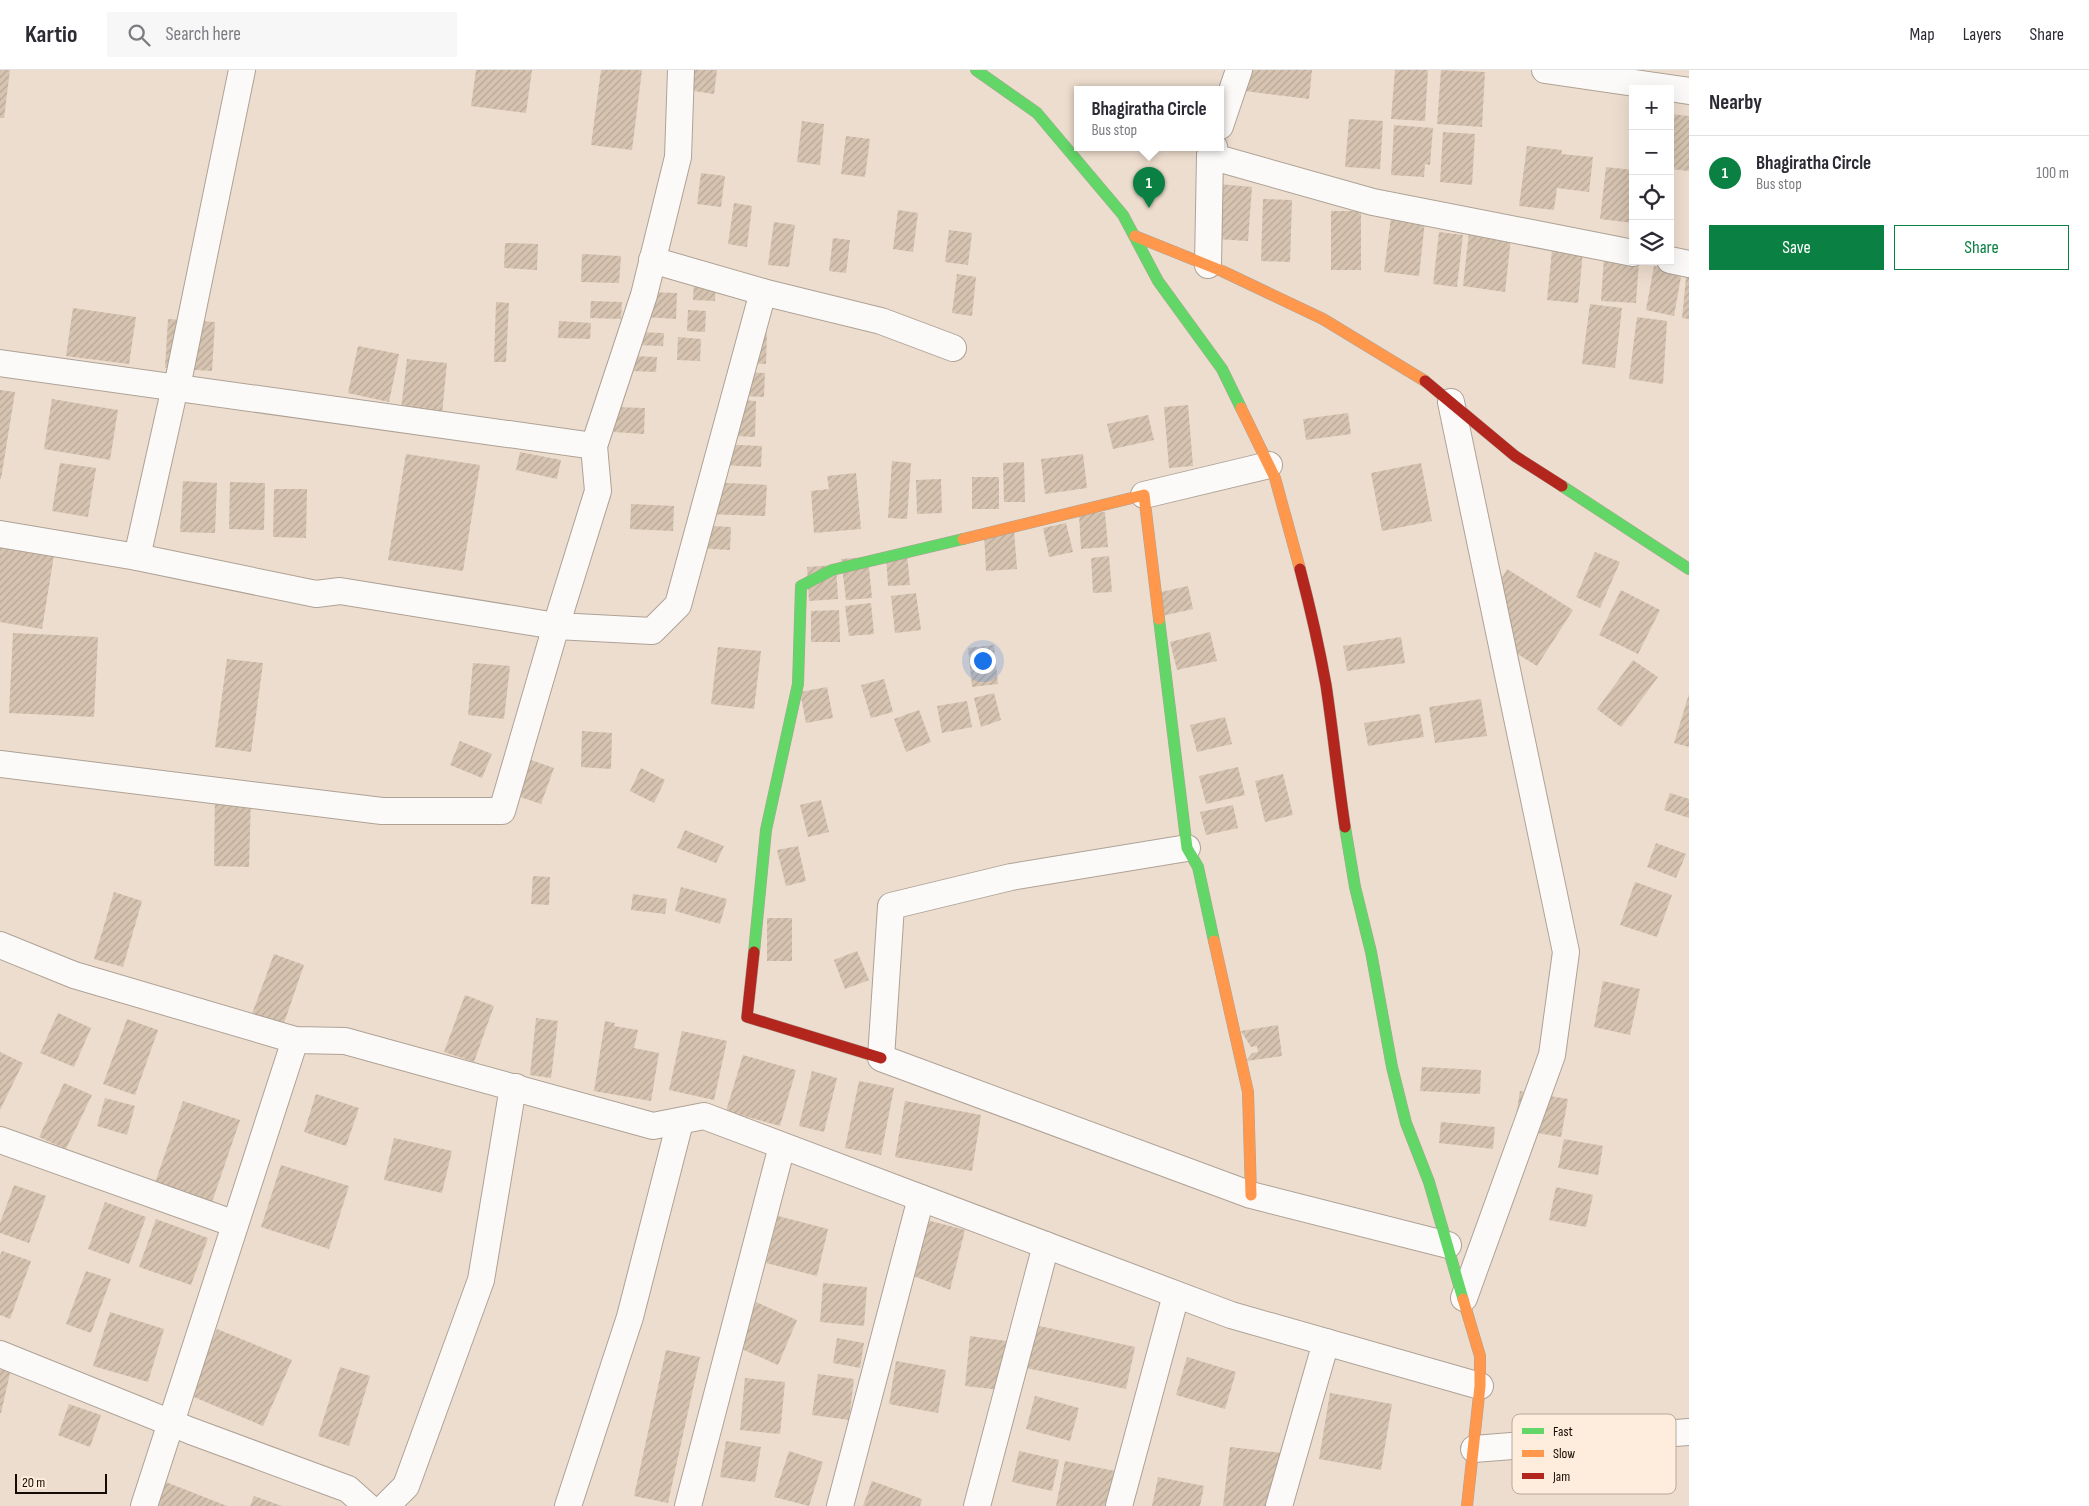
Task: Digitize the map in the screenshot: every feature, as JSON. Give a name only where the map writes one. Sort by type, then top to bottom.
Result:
[{"type":"street","points":[[137,557],[175,387],[177,387],[242,70]]},
{"type":"street","points":[[0,764],[382,812],[502,812],[556,626],[598,491],[594,446],[644,295],[678,157],[681,70]]},
{"type":"street","points":[[976,70],[1037,113],[1123,215],[1158,281],[1222,368],[1276,478],[1312,615],[1326,686],[1334,758],[1355,887],[1371,952],[1392,1067],[1406,1123],[1430,1182],[1480,1356],[1480,1386],[1467,1506]]},
{"type":"street","points":[[1224,114],[1239,70]]},
{"type":"street","points":[[1545,70],[1689,91]]},
{"type":"street","points":[[1208,265],[1212,152],[1373,202],[1629,252]]},
{"type":"street","points":[[1135,236],[1208,265],[1323,319],[1430,384],[1515,456],[1600,509],[1683,567],[1689,569]]},
{"type":"street","points":[[652,260],[763,292],[881,321],[953,348]]},
{"type":"street","points":[[1674,261],[1689,264]]},
{"type":"street","points":[[0,534],[137,557],[316,594],[340,591],[556,626],[652,631],[678,604],[763,292]]},
{"type":"street","points":[[0,363],[594,446]]},
{"type":"street","points":[[1451,402],[1566,952],[1552,1055],[1464,1298]]},
{"type":"street","points":[[1269,465],[832,570],[801,586],[798,684],[766,830],[747,1017],[881,1058],[1251,1195],[1448,1245]]},
{"type":"street","points":[[1144,495],[1187,848],[1198,867],[1248,1092],[1251,1195]]},
{"type":"street","points":[[881,1058],[891,906],[1011,877],[1187,848]]},
{"type":"street","points":[[0,944],[74,975],[295,1040],[345,1041],[653,1126],[704,1116],[1231,1315],[1480,1386]]},
{"type":"street","points":[[144,1506],[295,1040]]},
{"type":"street","points":[[386,1506],[406,1486],[481,1280],[514,1087]]},
{"type":"street","points":[[568,1506],[630,1317],[680,1122]]},
{"type":"street","points":[[0,1140],[235,1224]]},
{"type":"street","points":[[688,1506],[782,1146]]},
{"type":"street","points":[[840,1506],[921,1198]]},
{"type":"street","points":[[977,1506],[1046,1245]]},
{"type":"street","points":[[1119,1506],[1176,1295]]},
{"type":"street","points":[[1279,1506],[1326,1342]]},
{"type":"street","points":[[0,1354],[171,1423],[348,1489],[366,1506]]},
{"type":"street","points":[[1676,1433],[1689,1432]]},
{"type":"street","points":[[1474,1449],[1512,1446]]},
{"type":"building","points":[[0,70],[10,70],[4,118],[0,118]]},
{"type":"building","points":[[476,70],[532,70],[526,113],[471,106]]},
{"type":"building","points":[[601,70],[642,70],[632,150],[591,145]]},
{"type":"building","points":[[691,70],[717,70],[714,94],[688,90]]},
{"type":"building","points":[[1248,70],[1312,70],[1309,99],[1245,91]]},
{"type":"building","points":[[1395,70],[1428,70],[1425,121],[1391,119]]},
{"type":"building","points":[[1441,70],[1485,72],[1482,127],[1437,124]]},
{"type":"building","points":[[1674,114],[1689,116],[1689,171],[1674,169]]},
{"type":"building","points":[[1349,119],[1383,121],[1380,169],[1345,167]]},
{"type":"building","points":[[802,121],[824,124],[820,165],[797,162]]},
{"type":"building","points":[[1394,125],[1433,128],[1430,165],[1425,164],[1424,177],[1391,175]]},
{"type":"building","points":[[1443,132],[1475,134],[1472,185],[1440,182]]},
{"type":"building","points":[[846,136],[870,139],[865,177],[841,174]]},
{"type":"building","points":[[1527,146],[1562,150],[1561,154],[1593,157],[1589,192],[1557,188],[1554,210],[1519,206]]},
{"type":"building","points":[[1606,167],[1629,170],[1629,223],[1600,219]]},
{"type":"building","points":[[701,173],[725,176],[721,207],[697,204]]},
{"type":"building","points":[[1220,184],[1252,187],[1248,241],[1216,239]]},
{"type":"building","points":[[1263,199],[1292,200],[1290,262],[1261,261]]},
{"type":"building","points":[[734,203],[752,206],[747,247],[728,244]]},
{"type":"building","points":[[898,210],[918,213],[913,252],[893,249]]},
{"type":"building","points":[[1331,211],[1361,211],[1361,270],[1331,270]]},
{"type":"building","points":[[1391,217],[1425,221],[1419,276],[1384,272]]},
{"type":"building","points":[[774,222],[795,225],[789,267],[768,265]]},
{"type":"building","points":[[949,230],[972,233],[968,265],[945,262]]},
{"type":"building","points":[[1439,232],[1463,235],[1457,287],[1433,284]]},
{"type":"building","points":[[1469,232],[1511,238],[1505,292],[1463,286]]},
{"type":"building","points":[[833,238],[850,240],[846,273],[829,271]]},
{"type":"building","points":[[505,243],[538,244],[537,270],[504,268]]},
{"type":"building","points":[[1552,250],[1583,252],[1578,303],[1547,300]]},
{"type":"building","points":[[582,254],[621,256],[619,283],[581,282]]},
{"type":"building","points":[[1604,257],[1629,260],[1629,265],[1639,265],[1636,303],[1601,301]]},
{"type":"building","points":[[1654,266],[1682,271],[1674,316],[1646,310]]},
{"type":"building","points":[[1687,268],[1689,268],[1689,319],[1682,318]]},
{"type":"building","points":[[957,274],[976,277],[972,316],[952,313]]},
{"type":"building","points":[[694,278],[716,279],[715,301],[693,300]]},
{"type":"building","points":[[646,292],[677,293],[676,319],[645,317]]},
{"type":"building","points":[[591,301],[622,302],[621,319],[590,318]]},
{"type":"building","points":[[496,302],[509,303],[506,362],[494,362]]},
{"type":"building","points":[[1590,304],[1622,308],[1615,368],[1582,364]]},
{"type":"building","points":[[73,308],[136,317],[129,364],[66,356]]},
{"type":"building","points":[[688,310],[706,311],[705,332],[687,331]]},
{"type":"building","points":[[1637,317],[1667,321],[1663,384],[1629,379]]},
{"type":"building","points":[[168,319],[215,322],[212,371],[165,368]]},
{"type":"building","points":[[559,321],[591,323],[590,339],[558,338]]},
{"type":"building","points":[[636,332],[664,333],[663,346],[636,345]]},
{"type":"building","points":[[748,332],[767,333],[766,364],[747,363]]},
{"type":"building","points":[[678,337],[701,339],[700,361],[677,360]]},
{"type":"building","points":[[358,346],[399,354],[389,402],[348,393]]},
{"type":"building","points":[[633,356],[657,357],[656,372],[633,371]]},
{"type":"building","points":[[407,359],[447,363],[442,414],[401,409]]},
{"type":"building","points":[[746,372],[765,373],[764,397],[745,396]]},
{"type":"building","points":[[0,390],[15,392],[1,479],[0,479]]},
{"type":"building","points":[[52,399],[118,410],[110,460],[44,449]]},
{"type":"building","points":[[738,400],[756,401],[755,437],[737,436]]},
{"type":"building","points":[[1188,405],[1193,466],[1169,468],[1164,407]]},
{"type":"building","points":[[615,407],[645,408],[644,434],[614,432]]},
{"type":"building","points":[[1348,413],[1351,434],[1306,440],[1303,419]]},
{"type":"building","points":[[1148,415],[1154,440],[1113,449],[1107,424]]},
{"type":"building","points":[[719,444],[762,446],[761,467],[718,465]]},
{"type":"building","points":[[520,452],[561,460],[557,479],[516,470]]},
{"type":"building","points":[[406,454],[480,465],[463,571],[388,560]]},
{"type":"building","points":[[1083,454],[1087,488],[1045,494],[1041,459]]},
{"type":"building","points":[[892,461],[911,463],[907,519],[888,518]]},
{"type":"building","points":[[1024,462],[1025,502],[1004,502],[1003,463]]},
{"type":"building","points":[[60,463],[96,468],[88,517],[52,511]]},
{"type":"building","points":[[1421,463],[1432,521],[1382,531],[1371,473]]},
{"type":"building","points":[[856,473],[861,529],[814,533],[811,491],[829,489],[827,476]]},
{"type":"building","points":[[972,477],[999,477],[999,509],[972,509]]},
{"type":"building","points":[[941,479],[942,513],[917,514],[916,480]]},
{"type":"building","points":[[183,481],[217,483],[215,533],[180,532]]},
{"type":"building","points":[[230,482],[265,483],[264,530],[229,529]]},
{"type":"building","points":[[707,482],[767,485],[765,516],[705,514]]},
{"type":"building","points":[[274,489],[307,489],[306,538],[273,537]]},
{"type":"building","points":[[631,504],[674,506],[673,531],[630,529]]},
{"type":"building","points":[[1105,512],[1108,547],[1081,549],[1079,514]]},
{"type":"building","points":[[1066,523],[1073,552],[1049,557],[1043,528]]},
{"type":"building","points":[[695,525],[731,527],[730,550],[694,548]]},
{"type":"building","points":[[1014,530],[1017,569],[986,571],[984,532]]},
{"type":"building","points":[[0,535],[56,543],[42,629],[0,622]]},
{"type":"building","points":[[1595,552],[1620,562],[1600,608],[1576,597]]},
{"type":"building","points":[[907,554],[910,585],[888,586],[886,556]]},
{"type":"building","points":[[1109,556],[1112,592],[1093,593],[1091,558]]},
{"type":"building","points":[[868,557],[872,598],[846,600],[841,559]]},
{"type":"building","points":[[836,565],[838,599],[809,601],[807,567]]},
{"type":"building","points":[[1507,569],[1573,610],[1537,666],[1503,645],[1496,589]]},
{"type":"building","points":[[1188,586],[1193,609],[1157,617],[1152,594]]},
{"type":"building","points":[[1621,590],[1660,610],[1638,654],[1599,635]]},
{"type":"building","points":[[916,593],[921,630],[895,633],[891,596]]},
{"type":"building","points":[[871,603],[874,634],[849,636],[845,606]]},
{"type":"building","points":[[839,610],[840,642],[811,642],[811,611]]},
{"type":"building","points":[[1210,632],[1217,661],[1177,670],[1170,642]]},
{"type":"building","points":[[13,633],[98,637],[94,717],[9,713]]},
{"type":"building","points":[[1401,637],[1405,663],[1347,671],[1343,646]]},
{"type":"building","points":[[994,645],[998,684],[972,687],[968,648]]},
{"type":"building","points":[[718,647],[761,651],[754,709],[711,704]]},
{"type":"building","points":[[227,659],[263,663],[251,752],[215,747]]},
{"type":"building","points":[[1633,660],[1658,677],[1621,727],[1597,709]]},
{"type":"building","points":[[473,663],[510,666],[504,719],[468,715]]},
{"type":"building","points":[[884,679],[893,712],[871,718],[861,685]]},
{"type":"building","points":[[827,687],[833,718],[806,723],[800,692]]},
{"type":"building","points":[[994,693],[1001,720],[981,727],[974,698]]},
{"type":"building","points":[[1689,694],[1689,747],[1674,743]]},
{"type":"building","points":[[1481,699],[1487,736],[1435,743],[1429,707]]},
{"type":"building","points":[[967,701],[972,727],[942,733],[937,706]]},
{"type":"building","points":[[919,710],[931,742],[906,752],[894,719]]},
{"type":"building","points":[[1420,714],[1424,737],[1368,746],[1364,723]]},
{"type":"building","points":[[1225,717],[1232,744],[1197,752],[1190,725]]},
{"type":"building","points":[[582,731],[612,733],[611,769],[581,767]]},
{"type":"building","points":[[460,741],[492,754],[482,778],[450,765]]},
{"type":"building","points":[[525,758],[554,768],[541,804],[514,795]]},
{"type":"building","points":[[1238,767],[1245,795],[1206,804],[1199,776]]},
{"type":"building","points":[[641,768],[665,780],[654,803],[630,791]]},
{"type":"building","points":[[1283,774],[1293,815],[1265,822],[1255,781]]},
{"type":"building","points":[[1670,793],[1689,799],[1689,818],[1664,810]]},
{"type":"building","points":[[215,795],[251,796],[249,867],[214,866]]},
{"type":"building","points":[[821,800],[829,832],[808,837],[800,805]]},
{"type":"building","points":[[1233,805],[1238,828],[1206,835],[1200,812]]},
{"type":"building","points":[[685,830],[724,846],[716,863],[677,848]]},
{"type":"building","points":[[1656,843],[1686,854],[1676,878],[1647,867]]},
{"type":"building","points":[[798,846],[806,881],[786,886],[777,850]]},
{"type":"building","points":[[533,876],[550,877],[549,905],[531,904]]},
{"type":"building","points":[[1635,882],[1672,895],[1657,937],[1620,925]]},
{"type":"building","points":[[681,887],[727,899],[720,924],[675,911]]},
{"type":"building","points":[[114,892],[142,901],[123,967],[94,959]]},
{"type":"building","points":[[633,894],[667,899],[665,914],[631,910]]},
{"type":"building","points":[[767,918],[792,918],[792,961],[767,961]]},
{"type":"building","points":[[857,951],[869,980],[845,989],[834,960]]},
{"type":"building","points":[[274,954],[304,965],[283,1026],[252,1014]]},
{"type":"building","points":[[1603,981],[1640,989],[1630,1035],[1594,1027]]},
{"type":"building","points":[[465,995],[494,1006],[474,1062],[444,1052]]},
{"type":"building","points":[[58,1013],[91,1028],[74,1067],[40,1053]]},
{"type":"building","points":[[536,1018],[558,1021],[551,1078],[530,1075]]},
{"type":"building","points":[[127,1019],[158,1030],[135,1095],[103,1084]]},
{"type":"building","points":[[605,1021],[615,1023],[614,1026],[638,1030],[634,1048],[659,1053],[651,1101],[594,1091]]},
{"type":"building","points":[[1278,1025],[1282,1056],[1246,1061],[1252,1053],[1258,1052],[1257,1046],[1251,1047],[1241,1031]]},
{"type":"building","points":[[682,1031],[727,1041],[714,1100],[669,1090]]},
{"type":"building","points":[[0,1052],[23,1063],[0,1110]]},
{"type":"building","points":[[743,1055],[796,1070],[780,1126],[726,1111]]},
{"type":"building","points":[[1422,1067],[1481,1070],[1480,1094],[1420,1091]]},
{"type":"building","points":[[812,1071],[837,1078],[824,1132],[799,1126]]},
{"type":"building","points":[[859,1081],[894,1088],[881,1155],[845,1148]]},
{"type":"building","points":[[64,1083],[92,1095],[66,1149],[39,1137]]},
{"type":"building","points":[[1520,1091],[1568,1099],[1561,1137],[1514,1129]]},
{"type":"building","points":[[316,1094],[359,1108],[346,1146],[304,1132]]},
{"type":"building","points":[[105,1098],[135,1106],[127,1135],[97,1126]]},
{"type":"building","points":[[183,1101],[240,1120],[211,1205],[154,1186]]},
{"type":"building","points":[[905,1101],[981,1115],[972,1171],[895,1157]]},
{"type":"building","points":[[1441,1122],[1495,1127],[1493,1149],[1439,1143]]},
{"type":"building","points":[[394,1138],[452,1151],[442,1193],[384,1180]]},
{"type":"building","points":[[1564,1139],[1603,1146],[1598,1175],[1558,1168]]},
{"type":"building","points":[[281,1165],[349,1186],[329,1249],[261,1227]]},
{"type":"building","points":[[14,1185],[46,1196],[29,1243],[0,1233],[0,1223]]},
{"type":"building","points":[[1556,1187],[1593,1195],[1586,1227],[1549,1220]]},
{"type":"building","points":[[105,1202],[146,1217],[129,1264],[88,1249]]},
{"type":"building","points":[[778,1216],[828,1229],[817,1276],[766,1263]]},
{"type":"building","points":[[156,1219],[208,1238],[191,1285],[139,1267]]},
{"type":"building","points":[[927,1220],[965,1230],[950,1290],[911,1275]]},
{"type":"building","points":[[2,1251],[31,1261],[10,1319],[0,1315],[0,1256]]},
{"type":"building","points":[[86,1271],[111,1279],[91,1333],[66,1324]]},
{"type":"building","points":[[823,1283],[867,1287],[864,1326],[820,1322]]},
{"type":"building","points":[[756,1302],[797,1320],[778,1365],[737,1347]]},
{"type":"building","points":[[110,1312],[164,1329],[148,1382],[93,1366]]},
{"type":"building","points":[[1035,1325],[1135,1347],[1126,1389],[1026,1368]]},
{"type":"building","points":[[217,1329],[292,1360],[263,1426],[189,1395]]},
{"type":"building","points":[[970,1336],[1006,1341],[1001,1390],[965,1386]]},
{"type":"building","points":[[837,1338],[864,1343],[860,1368],[833,1363]]},
{"type":"building","points":[[666,1350],[700,1357],[668,1503],[634,1496]]},
{"type":"building","points":[[1187,1357],[1236,1372],[1225,1409],[1176,1395]]},
{"type":"building","points":[[0,1358],[13,1360],[1,1413],[0,1413]]},
{"type":"building","points":[[896,1361],[946,1370],[938,1413],[889,1404]]},
{"type":"building","points":[[340,1367],[370,1376],[349,1446],[318,1436]]},
{"type":"building","points":[[818,1374],[854,1379],[849,1420],[812,1415]]},
{"type":"building","points":[[745,1378],[785,1382],[780,1434],[740,1430]]},
{"type":"building","points":[[1330,1393],[1392,1404],[1381,1470],[1319,1459]]},
{"type":"building","points":[[1035,1396],[1079,1408],[1070,1441],[1026,1429]]},
{"type":"building","points":[[69,1404],[101,1415],[90,1447],[58,1435]]},
{"type":"building","points":[[726,1441],[761,1447],[755,1482],[720,1477]]},
{"type":"building","points":[[1230,1447],[1282,1453],[1276,1506],[1223,1506]]},
{"type":"building","points":[[789,1451],[823,1462],[809,1506],[774,1497]]},
{"type":"building","points":[[1019,1451],[1059,1460],[1052,1491],[1012,1482]]},
{"type":"building","points":[[1065,1461],[1120,1472],[1113,1506],[1056,1506]]},
{"type":"building","points":[[1158,1477],[1204,1486],[1200,1506],[1152,1506]]},
{"type":"building","points":[[872,1481],[922,1499],[920,1506],[863,1506]]},
{"type":"building","points":[[166,1482],[227,1506],[157,1506]]},
{"type":"building","points":[[254,1496],[282,1506],[250,1506]]},
{"type":"traffic: fast","points":[[976,70],[1037,113],[1123,215],[1158,281],[1222,369],[1241,408]]},
{"type":"traffic: fast","points":[[1562,486],[1689,569]]},
{"type":"traffic: fast","points":[[754,952],[766,830],[798,684],[801,586],[832,570],[963,539]]},
{"type":"traffic: fast","points":[[1159,619],[1187,848],[1198,867],[1214,941]]},
{"type":"traffic: fast","points":[[1345,827],[1355,887],[1371,952],[1392,1067],[1406,1123],[1429,1182],[1463,1299]]},
{"type":"traffic: slow","points":[[1135,236],[1222,271],[1323,319],[1425,381]]},
{"type":"traffic: slow","points":[[1241,408],[1275,478],[1300,569]]},
{"type":"traffic: slow","points":[[963,539],[1144,495],[1159,619]]},
{"type":"traffic: slow","points":[[1214,941],[1248,1092],[1251,1195]]},
{"type":"traffic: slow","points":[[1463,1299],[1480,1356],[1480,1386],[1467,1506]]},
{"type":"traffic: jam","points":[[1425,381],[1515,456],[1562,486]]},
{"type":"traffic: jam","points":[[1300,569],[1326,685],[1345,827]]},
{"type":"traffic: jam","points":[[754,952],[747,1017],[881,1058]]},
{"type":"place","name":"Bhagiratha Circle","points":[[1149,208]]}]
